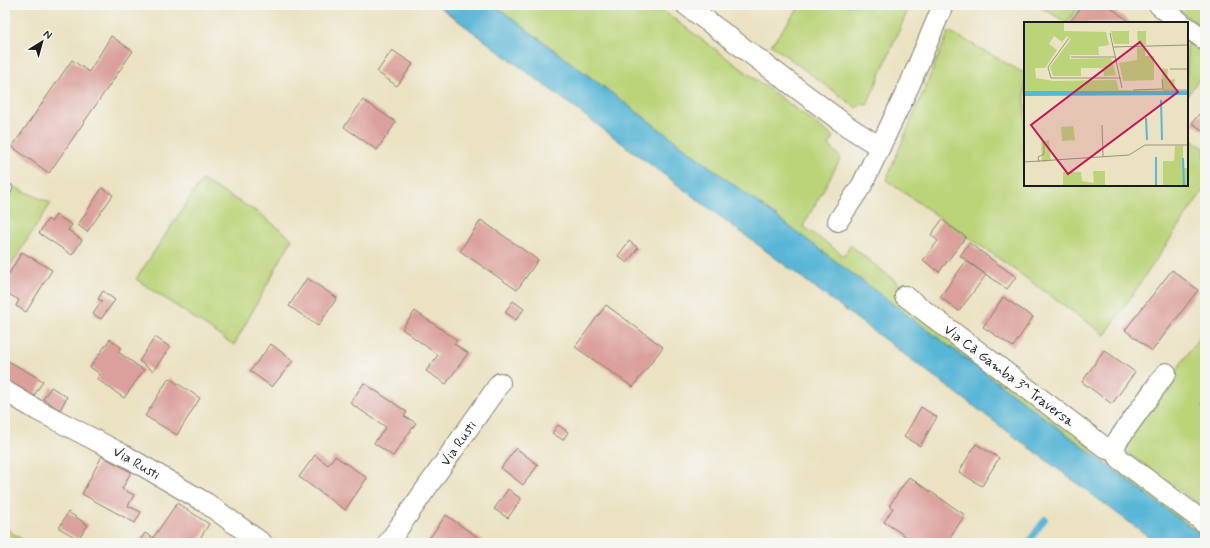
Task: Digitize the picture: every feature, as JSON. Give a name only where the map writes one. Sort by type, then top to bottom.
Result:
[{"type":"street","points":[[686,5],[847,126],[880,148]]},
{"type":"street","points":[[838,222],[862,185],[880,148],[910,84],[943,5]]},
{"type":"street","points":[[1162,6],[1180,22]]},
{"type":"street","points":[[1188,28],[1205,40]]},
{"type":"street","name":"Via Cà Gamba 3^ Traversa","points":[[905,296],[1107,448],[1115,449],[1120,460],[1205,523]]},
{"type":"street","points":[[1115,449],[1115,445],[1118,440],[1166,373]]},
{"type":"street","name":"Via Rusti","points":[[388,543],[500,383]]},
{"type":"street","name":"Via Rusti","points":[[5,392],[36,410],[126,456],[206,503],[262,543]]},
{"type":"green space","points":[[494,5],[655,5],[834,137],[829,145],[841,158],[803,226],[844,256],[850,245],[1205,528],[1205,538]]},
{"type":"green space","points":[[801,5],[910,5],[867,105],[861,104],[857,108],[771,45]]},
{"type":"green space","points":[[1038,5],[1080,5],[1068,22]]},
{"type":"green space","points":[[1178,5],[1205,5],[1205,29],[1176,9]]},
{"type":"green space","points":[[949,31],[1022,72],[1024,71],[1024,186],[1188,186],[1188,137],[1205,149],[1205,193],[1202,192],[1105,335],[886,180]]},
{"type":"green space","points":[[1188,42],[1205,55],[1205,71],[1188,95]]},
{"type":"green space","points":[[202,180],[259,213],[292,239],[234,345],[136,279]]},
{"type":"green space","points":[[5,183],[51,203],[5,274]]},
{"type":"green space","points":[[1205,329],[1205,403],[1202,407],[1205,409],[1204,508],[1122,449]]},
{"type":"green space","points":[[5,528],[27,543],[5,543]]},
{"type":"water","points":[[437,5],[494,5],[1205,538],[1205,543],[1157,543]]},
{"type":"building","points":[[1083,5],[1107,5],[1130,22],[1070,22]]},
{"type":"building","points":[[111,36],[133,51],[49,173],[12,147],[72,60],[89,72]]},
{"type":"building","points":[[392,50],[413,64],[397,86],[377,72]]},
{"type":"building","points":[[363,100],[396,122],[377,150],[344,127]]},
{"type":"building","points":[[1205,111],[1205,132],[1192,123],[1199,114],[1201,116]]},
{"type":"building","points":[[102,188],[113,195],[87,232],[78,225]]},
{"type":"building","points":[[56,215],[72,225],[68,230],[82,240],[72,255],[39,233],[48,219],[51,222]]},
{"type":"building","points":[[481,220],[538,260],[517,290],[460,251]]},
{"type":"building","points":[[942,220],[966,237],[939,272],[923,260],[938,241],[931,235]]},
{"type":"building","points":[[629,241],[638,248],[627,263],[618,256]]},
{"type":"building","points":[[969,243],[1016,277],[1007,289],[960,256]]},
{"type":"building","points":[[22,252],[52,270],[26,312],[16,306],[19,300],[5,292],[5,280]]},
{"type":"building","points":[[966,261],[986,275],[959,311],[940,297]]},
{"type":"building","points":[[1172,270],[1198,290],[1152,351],[1125,330]]},
{"type":"building","points":[[307,278],[337,298],[318,326],[289,306]]},
{"type":"building","points":[[103,291],[115,300],[101,319],[93,314],[102,301],[98,299]]},
{"type":"building","points":[[1003,297],[1033,317],[1013,347],[983,327]]},
{"type":"building","points":[[513,301],[524,309],[516,320],[505,312]]},
{"type":"building","points":[[606,305],[663,347],[633,387],[575,347]]},
{"type":"building","points":[[415,311],[457,340],[454,344],[468,353],[446,384],[426,371],[438,355],[402,329]]},
{"type":"building","points":[[155,337],[170,347],[153,371],[139,361]]},
{"type":"building","points":[[110,339],[121,347],[118,352],[144,370],[124,398],[97,379],[100,374],[90,367]]},
{"type":"building","points":[[271,344],[293,361],[272,387],[250,371]]},
{"type":"building","points":[[1104,350],[1135,372],[1112,404],[1082,382]]},
{"type":"building","points":[[5,359],[43,381],[32,399],[5,384]]},
{"type":"building","points":[[169,378],[200,398],[177,435],[145,416]]},
{"type":"building","points":[[364,383],[407,412],[404,416],[416,423],[393,456],[374,443],[386,427],[350,403]]},
{"type":"building","points":[[51,387],[67,397],[60,410],[43,399]]},
{"type":"building","points":[[921,407],[937,417],[920,446],[904,437]]},
{"type":"building","points":[[558,425],[568,432],[563,440],[552,433]]},
{"type":"building","points":[[976,444],[999,458],[982,486],[959,472]]},
{"type":"building","points":[[516,448],[538,465],[523,485],[501,468]]},
{"type":"building","points":[[315,455],[328,465],[335,456],[367,478],[345,510],[299,477]]},
{"type":"building","points":[[102,456],[131,472],[122,489],[134,495],[128,506],[141,512],[135,523],[82,494]]},
{"type":"building","points":[[909,477],[965,515],[946,543],[940,541],[938,543],[916,543],[884,522],[893,508],[889,506]]},
{"type":"building","points":[[508,489],[521,499],[508,518],[494,509]]},
{"type":"building","points":[[177,503],[209,524],[197,543],[138,543],[145,533],[153,538]]},
{"type":"building","points":[[68,512],[88,525],[78,539],[59,528]]},
{"type":"building","points":[[446,515],[486,543],[426,543]]},
{"type":"waterway","points":[[1028,543],[1045,519]]}]
